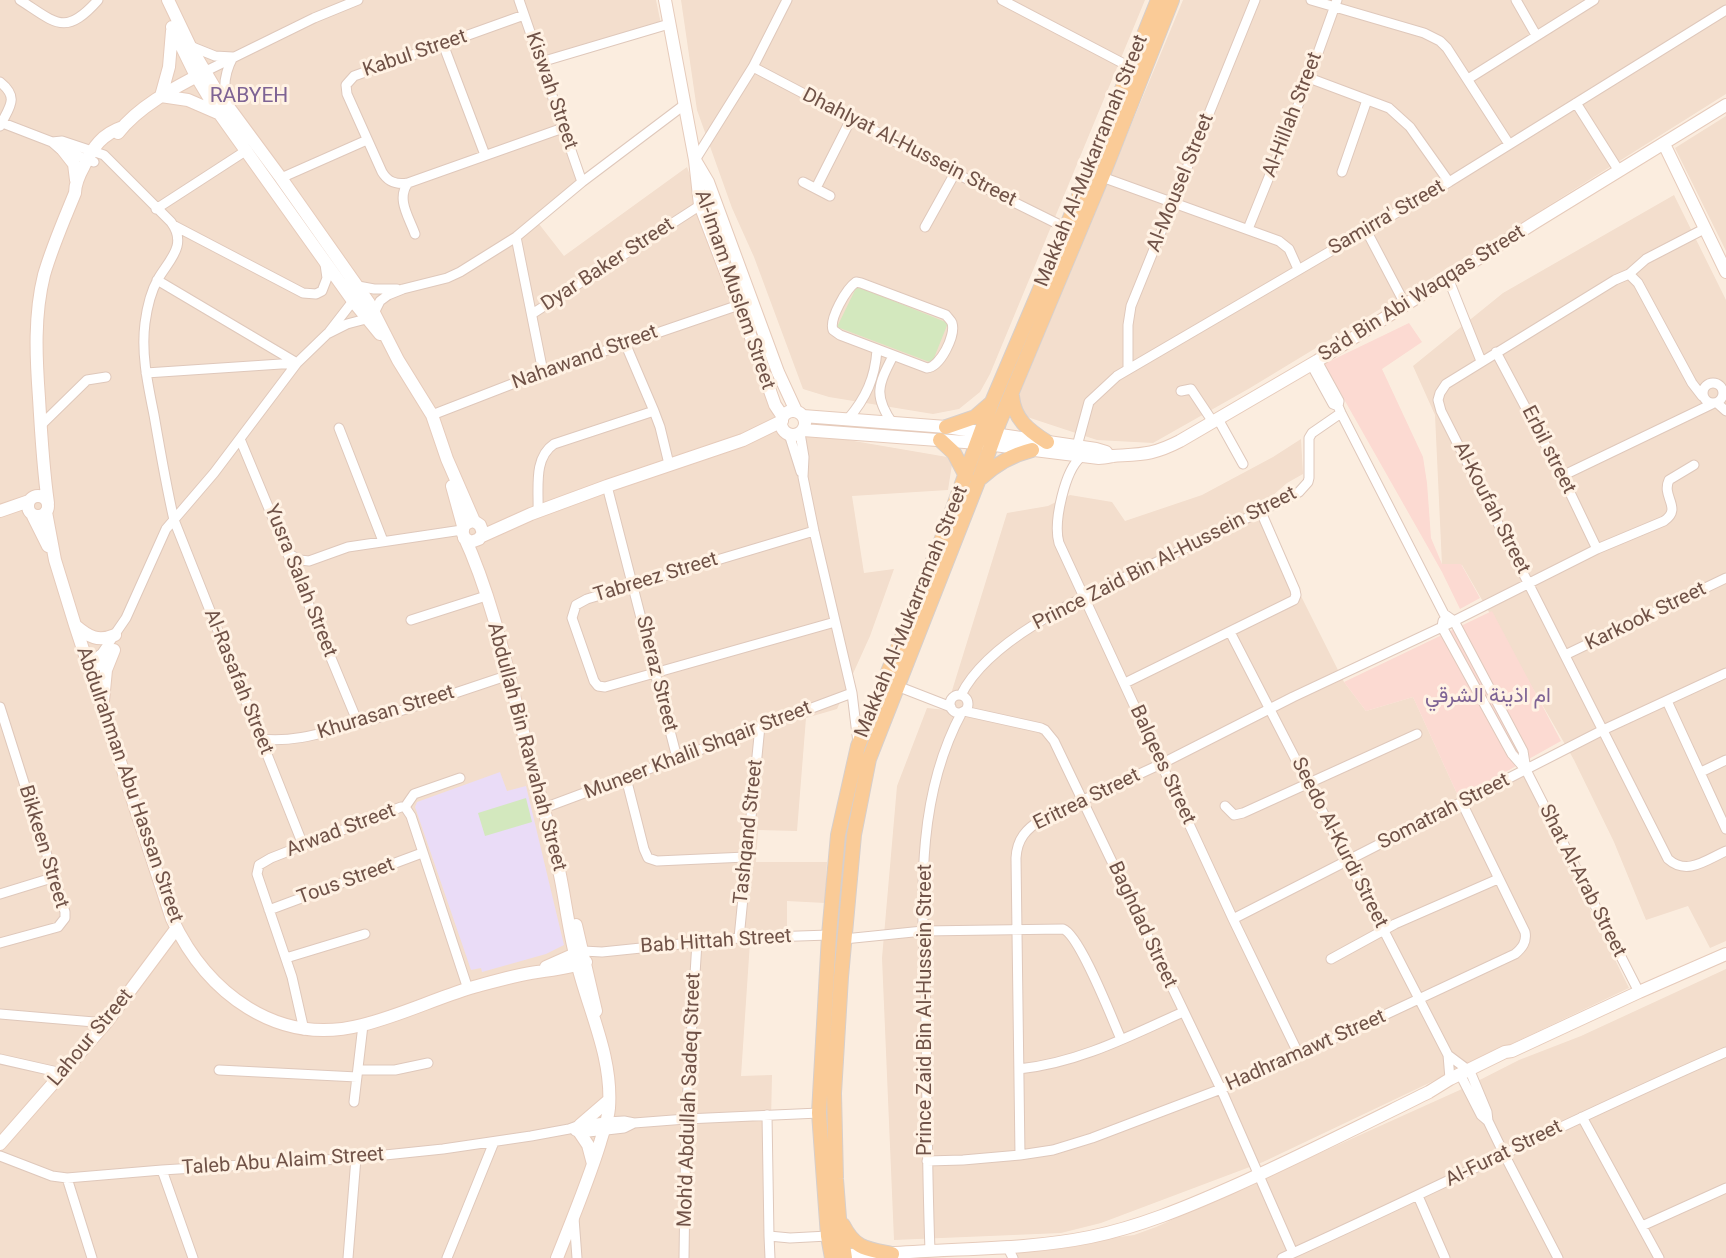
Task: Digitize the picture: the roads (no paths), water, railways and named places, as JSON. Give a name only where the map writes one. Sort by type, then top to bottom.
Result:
[{"type":"main road","name":"Makkah Al-Mukarramah Street","points":[[841,1258],[834,1093],[844,939],[854,835],[869,759],[987,438],[992,402],[1158,0]]},
{"type":"main road","name":"Makkah Al-Mukarramah Street","points":[[987,438],[1012,396],[1172,0]]},
{"type":"main road","points":[[1012,396],[1019,420],[1047,442]]},
{"type":"main road","points":[[992,402],[975,417],[943,434],[973,478],[999,463],[1032,450]]},
{"type":"main road","name":"Makkah Al-Mukarramah Street","points":[[841,1258],[828,1236],[819,1113],[829,935],[838,835],[858,746],[973,478]]},
{"type":"main road","points":[[839,1218],[847,1234],[855,1243],[887,1256]]},
{"type":"street","points":[[20,0],[51,20],[61,24],[70,24],[80,18],[98,0]]},
{"type":"street","name":"Abdullah Bin Rawahah Street","points":[[162,0],[172,26],[247,150],[353,301],[370,316]]},
{"type":"street","name":"Abdullah Bin Rawahah Street","points":[[168,0],[190,46],[200,74]]},
{"type":"street","points":[[200,74],[310,20],[358,0]]},
{"type":"street","name":"Kiswah Street","points":[[519,0],[582,182]]},
{"type":"street","name":"Al-Imam Muslem Street","points":[[665,0],[695,160],[700,205],[775,405],[791,428]]},
{"type":"street","points":[[695,160],[753,67],[787,0]]},
{"type":"street","points":[[1002,0],[1130,67]]},
{"type":"street","name":"Al-Mousel Street","points":[[1128,369],[1128,325],[1131,306],[1255,0]]},
{"type":"street","points":[[1311,0],[1336,4],[1434,37],[1447,48],[1509,144]]},
{"type":"street","points":[[1516,0],[1536,35]]},
{"type":"street","points":[[1468,79],[1594,0]]},
{"type":"street","name":"Al-Hillah Street","points":[[1248,229],[1336,4]]},
{"type":"street","name":"Samirra' Street","points":[[1075,453],[1086,409],[1092,397],[1128,369],[1449,182],[1726,10]]},
{"type":"street","name":"Kabul Street","points":[[408,183],[395,183],[385,177],[346,90],[347,81],[354,76],[524,15]]},
{"type":"street","points":[[541,62],[669,24]]},
{"type":"street","points":[[172,26],[169,67],[161,96],[197,103],[225,112],[224,82],[233,57]]},
{"type":"street","points":[[442,44],[485,155]]},
{"type":"street","points":[[190,46],[215,56],[233,57]]},
{"type":"street","name":"DhahIyat Al-Hussein Street","points":[[753,67],[1065,228]]},
{"type":"street","name":"Abdulrahman Abu Hassan Street","points":[[55,560],[41,449],[36,362],[39,304],[52,248],[76,188],[81,188],[93,156],[105,135],[123,126],[161,96],[200,74]]},
{"type":"street","points":[[1308,78],[1389,108],[1403,119],[1419,138],[1449,182]]},
{"type":"street","points":[[0,82],[9,90],[12,98],[11,105],[0,124],[52,142],[63,150],[74,164],[76,188]]},
{"type":"street","points":[[1342,172],[1367,100]]},
{"type":"street","points":[[1576,103],[1619,171]]},
{"type":"street","points":[[327,334],[370,316],[388,295],[447,278],[516,237],[582,182],[684,105]]},
{"type":"street","name":"Sa'd Bin Abi Waqqas Street","points":[[987,438],[1032,450],[1104,458],[1141,456],[1159,451],[1314,362],[1726,105]]},
{"type":"street","name":"Abdullah Bin Rawahah Street","points":[[225,112],[281,178],[358,286],[370,316],[432,415],[472,531],[485,591],[544,808],[590,1009],[597,1025],[607,1065],[609,1100],[605,1126],[593,1165],[557,1258]]},
{"type":"street","points":[[816,188],[851,119]]},
{"type":"street","points":[[415,234],[402,197],[408,183],[563,128]]},
{"type":"street","points":[[281,178],[367,140]]},
{"type":"street","points":[[52,142],[62,141],[93,156]]},
{"type":"street","points":[[1664,144],[1726,272]]},
{"type":"street","points":[[63,150],[111,160],[173,225],[303,293],[316,294],[326,286],[327,272],[324,259]]},
{"type":"street","points":[[156,208],[247,150]]},
{"type":"street","name":"Al-Imam Muslem Street","points":[[695,160],[705,176],[778,372],[800,414]]},
{"type":"street","points":[[925,227],[955,173]]},
{"type":"street","points":[[1102,177],[1248,229],[1285,245],[1298,270]]},
{"type":"street","points":[[803,182],[830,196]]},
{"type":"street","name":"Dyar Baker Street","points":[[532,314],[713,197]]},
{"type":"street","name":"Al-Rasafah Street","points":[[173,225],[177,232],[178,247],[157,280],[149,299],[144,328],[146,373],[174,520],[303,845]]},
{"type":"street","name":"Al-Koufah Street","points":[[1704,229],[1646,259],[1629,274],[1623,275],[1481,361],[1443,388],[1438,400],[1668,859],[1675,865],[1689,868],[1726,851]]},
{"type":"street","points":[[1366,230],[1405,304]]},
{"type":"street","points":[[516,237],[543,372]]},
{"type":"street","points":[[1629,274],[1638,283],[1692,383],[1706,401],[1722,396]]},
{"type":"street","points":[[1448,278],[1481,361]]},
{"type":"street","points":[[157,280],[297,363]]},
{"type":"street","points":[[856,282],[945,315],[952,324],[948,344],[940,360],[933,367],[927,368],[893,356],[840,335],[832,326],[832,320],[849,288],[856,282]]},
{"type":"street","points":[[358,286],[374,290],[403,290]]},
{"type":"street","points":[[102,705],[106,670],[159,542],[297,363],[327,334],[353,301]]},
{"type":"street","name":"Nahawand Street","points":[[432,415],[543,372],[739,305]]},
{"type":"street","points":[[625,343],[660,427],[669,464]]},
{"type":"street","points":[[848,419],[866,395],[874,375],[878,350]]},
{"type":"street","name":"Erbil street","points":[[1496,352],[1562,476],[1597,549]]},
{"type":"street","points":[[893,356],[879,387],[882,408],[893,424]]},
{"type":"street","name":"Shat Al-Arab Street","points":[[1314,362],[1339,401],[1340,409],[1444,614],[1454,621],[1523,751],[1526,770]]},
{"type":"street","points":[[146,373],[297,363]]},
{"type":"street","points":[[1683,363],[1707,385]]},
{"type":"street","points":[[40,426],[87,380],[106,377]]},
{"type":"street","points":[[1690,415],[1703,397],[1703,389],[1707,385],[1716,383],[1726,411]]},
{"type":"street","points":[[1181,391],[1191,389],[1215,420],[1243,464]]},
{"type":"street","points":[[1562,476],[1690,415],[1722,396]]},
{"type":"street","name":"Prince Zaid Bin Al-Hussein Street","points":[[930,1250],[922,876],[937,774],[948,738],[954,702],[975,673],[1011,640],[1031,627],[1084,597],[1299,492],[1309,478],[1309,438],[1340,409]]},
{"type":"street","points":[[535,513],[540,462],[547,449],[554,444],[654,411]]},
{"type":"street","points":[[858,746],[852,693],[788,412],[893,424],[943,434]]},
{"type":"street","points":[[289,554],[300,560],[309,561],[348,547],[472,531],[535,513],[742,440],[806,423],[800,414]]},
{"type":"street","points":[[339,428],[383,541]]},
{"type":"street","points":[[791,428],[987,438]]},
{"type":"street","name":"Sa'd Bin Abi Waqqas Street","points":[[987,438],[1047,442],[1075,453]]},
{"type":"street","name":"Yusra Salah Street","points":[[240,439],[358,723]]},
{"type":"street","name":"Abdulrahman Abu Hassan Street","points":[[41,449],[31,507],[55,560],[176,929],[202,965],[222,987],[242,1005],[270,1021],[304,1030],[338,1029],[363,1025],[468,989],[537,972],[580,958]]},
{"type":"street","name":"Balqees Street","points":[[1075,453],[1058,519],[1059,543],[1233,919],[1299,1055]]},
{"type":"street","name":"Eritrea Street","points":[[1020,1155],[1016,858],[1018,843],[1031,826],[1442,627],[1597,549],[1672,516],[1667,490],[1668,482],[1694,465]]},
{"type":"street","name":"Sheraz Street","points":[[607,486],[677,758]]},
{"type":"street","points":[[0,514],[31,507],[43,497],[47,508],[40,516],[31,507]]},
{"type":"street","points":[[1125,683],[1294,600],[1295,590],[1261,512]]},
{"type":"street","name":"Tabreez Street","points":[[814,531],[587,599],[576,605],[572,618],[594,681],[598,686],[609,687],[835,622]]},
{"type":"street","name":"Karkook Street","points":[[1565,656],[1726,578]]},
{"type":"street","points":[[411,620],[485,591]]},
{"type":"street","points":[[1442,627],[1444,614]]},
{"type":"street","points":[[89,667],[102,653],[126,618]]},
{"type":"street","points":[[75,625],[89,637],[96,639],[115,635]]},
{"type":"street","name":"Shat Al-Arab Street","points":[[1442,627],[1512,754],[1526,770],[1639,992]]},
{"type":"street","name":"Seedo Al-Kurdi Street","points":[[1230,632],[1448,1055],[1462,1076]]},
{"type":"street","points":[[89,667],[102,664],[114,650]]},
{"type":"street","name":"Somatrah Street","points":[[1233,919],[1603,730],[1726,673]]},
{"type":"street","name":"Khurasan Street","points":[[261,739],[273,741],[298,739],[358,723],[509,675]]},
{"type":"street","points":[[897,686],[928,697],[954,702],[966,698],[964,709],[957,712],[954,702]]},
{"type":"street","name":"Muneer Khalil Shqair Street","points":[[544,808],[852,693]]},
{"type":"street","points":[[1667,701],[1726,829]]},
{"type":"street","name":"Bikkeen Street","points":[[0,707],[65,912],[63,922],[58,927],[0,943]]},
{"type":"street","name":"Prince Zaid Bin Al-Hussein Street","points":[[948,738],[964,709]]},
{"type":"street","name":"Baghdad Street","points":[[964,709],[1045,730],[1054,741],[1221,1089],[1293,1253]]},
{"type":"street","name":"Tashqand Street","points":[[739,938],[760,726]]},
{"type":"street","points":[[1225,806],[1231,813],[1238,815],[1417,734]]},
{"type":"street","points":[[1701,772],[1726,760]]},
{"type":"street","points":[[400,808],[414,794],[460,778]]},
{"type":"street","points":[[626,778],[648,858],[657,861],[746,857]]},
{"type":"street","name":"Hadhramawt Street","points":[[927,1161],[1020,1155],[1053,1150],[1092,1138],[1221,1089],[1506,959],[1523,946],[1526,939],[1525,932],[1462,803]]},
{"type":"street","name":"Arwad Street","points":[[304,1030],[298,998],[286,958],[257,874],[259,865],[303,845],[400,808],[411,816],[468,989]]},
{"type":"street","name":"Tous Street","points":[[269,910],[422,853]]},
{"type":"street","points":[[0,894],[55,877]]},
{"type":"street","points":[[1331,959],[1383,930],[1498,879]]},
{"type":"street","points":[[844,939],[923,931],[1057,928],[1068,930],[1082,951],[1121,1039]]},
{"type":"street","name":"Lahour Street","points":[[0,1144],[106,1023],[176,929]]},
{"type":"street","points":[[286,958],[365,934]]},
{"type":"street","name":"Bab Hittah Street","points":[[580,958],[603,952],[739,938],[829,935]]},
{"type":"street","name":"Moh'd Abdullah Sadeq Street","points":[[684,1258],[686,1119],[697,942]]},
{"type":"street","points":[[841,1258],[862,1253],[887,1256],[930,1250],[1010,1252],[1022,1245],[1080,1239],[1110,1232],[1191,1204],[1260,1174],[1508,1056],[1512,1051],[1726,954]]},
{"type":"street","points":[[1019,1069],[1066,1062],[1183,1012]]},
{"type":"street","points":[[0,1014],[106,1023]]},
{"type":"street","points":[[354,1102],[363,1025]]},
{"type":"street","name":"Al-Furat Street","points":[[1282,1258],[1726,1052]]},
{"type":"street","name":"Seedo Al-Kurdi Street","points":[[1448,1055],[1462,1076]]},
{"type":"street","points":[[0,1059],[62,1074]]},
{"type":"street","points":[[219,1070],[357,1074],[428,1063]]},
{"type":"street","points":[[1462,1076],[1481,1115],[1488,1121],[1558,1258]]},
{"type":"street","points":[[593,1165],[588,1146],[576,1129],[609,1100]]},
{"type":"street","name":"Taleb Abu Alaim Street","points":[[0,1156],[52,1176],[68,1178],[356,1158],[443,1149],[605,1126],[624,1128],[634,1124],[686,1119],[819,1113]]},
{"type":"street","points":[[767,1115],[770,1258]]},
{"type":"street","points":[[1582,1117],[1659,1258]]},
{"type":"street","points":[[447,1258],[494,1142]]},
{"type":"street","points":[[348,1258],[356,1158]]},
{"type":"street","points":[[162,1170],[192,1256],[202,1258]]},
{"type":"street","points":[[68,1178],[92,1258]]},
{"type":"street","points":[[1642,1226],[1726,1188]]},
{"type":"street","points":[[1418,1196],[1443,1257]]},
{"type":"street","points":[[574,1213],[577,1258]]},
{"type":"street","points":[[768,1236],[790,1238],[828,1236]]},
{"type":"street","points":[[1021,1258],[1022,1245]]},
{"type":"district","name":"RABYEH","points":[[249,97]]},
{"type":"district","name":"ام اذينة الشرقي","points":[[1488,697]]}]
